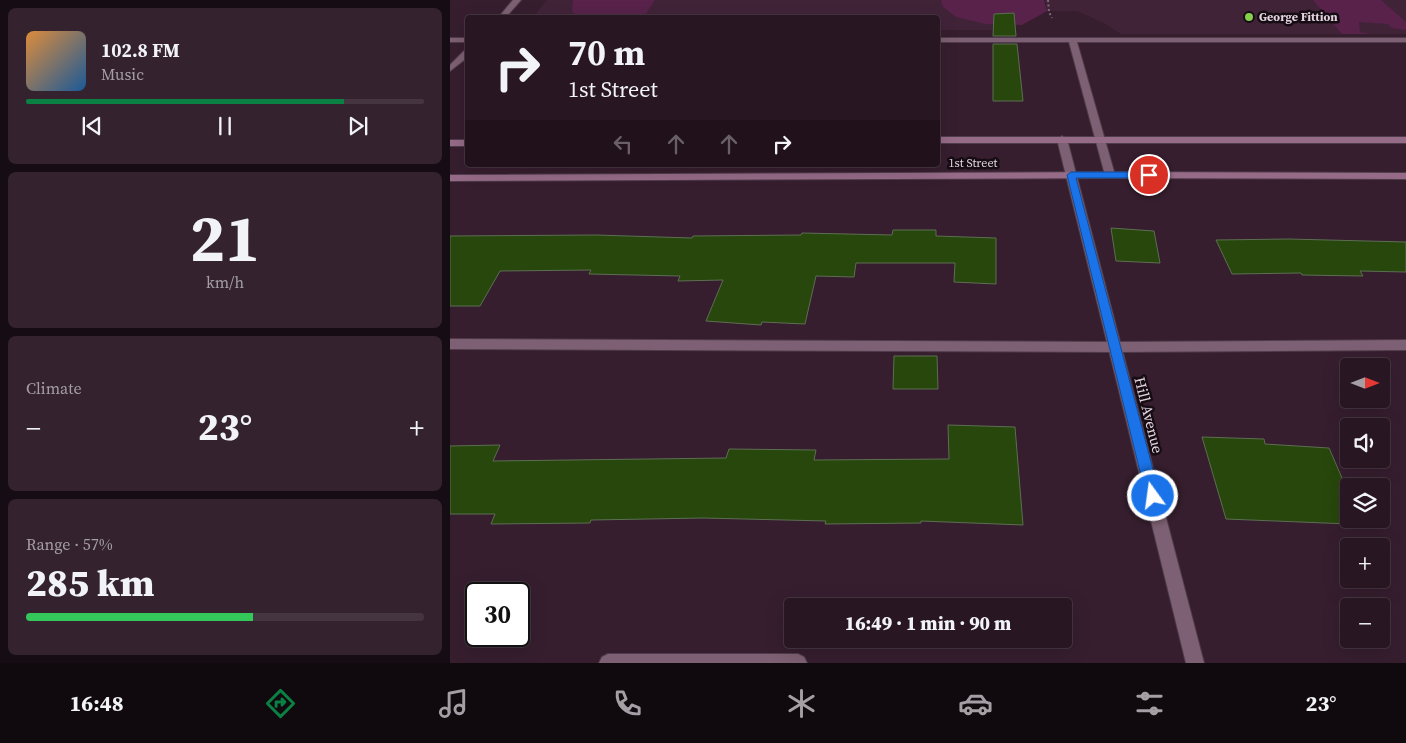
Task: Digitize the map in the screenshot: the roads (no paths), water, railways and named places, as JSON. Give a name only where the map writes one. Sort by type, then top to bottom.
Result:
[{"type":"main road","name":"1st Street","points":[[940,140],[1406,140]]},
{"type":"main road","points":[[450,143],[465,143]]},
{"type":"main road","name":"1st Street","points":[[450,178],[1071,175],[1406,176]]},
{"type":"street","points":[[504,15],[518,0]]},
{"type":"street","points":[[450,40],[465,40]]},
{"type":"street","points":[[940,40],[1406,40]]},
{"type":"street","points":[[1072,40],[1110,175]]},
{"type":"street","points":[[450,70],[465,55]]},
{"type":"street","name":"Hill Avenue","points":[[1062,139],[1196,663]]},
{"type":"street","points":[[450,344],[1115,347],[1406,345]]},
{"type":"street","points":[[608,663],[798,663]]},
{"type":"place","name":"George Fittion","points":[[1249,17]]}]
